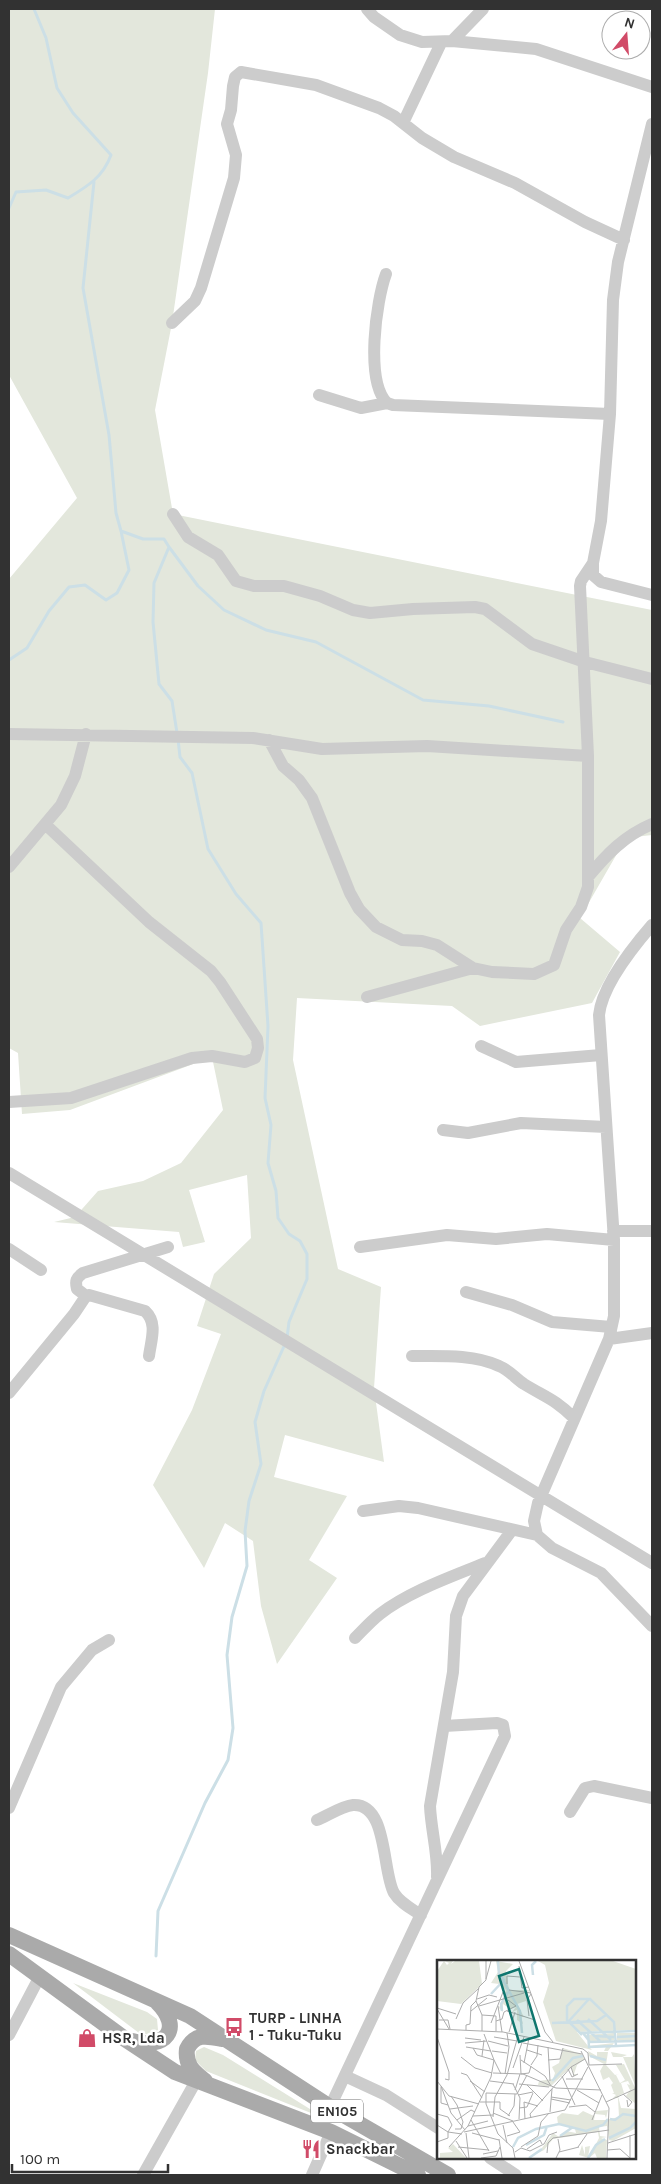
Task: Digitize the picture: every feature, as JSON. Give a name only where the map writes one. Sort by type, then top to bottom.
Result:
[{"type":"main road","name":"EN105","points":[[9,1935],[190,2016],[270,2070],[330,2107],[448,2175]]},
{"type":"main road","name":"EN105","points":[[9,1954],[159,2063],[196,2081],[331,2132],[418,2175]]},
{"type":"main road","points":[[124,2039],[150,2044],[162,2040],[167,2035],[171,2022],[168,2012],[155,2000]]},
{"type":"main road","points":[[213,2087],[192,2070],[186,2057],[187,2049],[196,2038],[204,2036],[229,2041]]},
{"type":"street","points":[[367,9],[374,17],[400,35],[422,42],[447,42],[536,49],[652,87]]},
{"type":"street","points":[[403,123],[447,42],[484,9]]},
{"type":"street","points":[[172,323],[195,301],[202,288],[234,178],[236,155],[227,124],[231,110],[235,77],[241,72],[316,85],[379,108],[422,138],[454,157],[515,183],[585,222],[624,240]]},
{"type":"street","points":[[652,124],[624,240],[613,300],[610,414],[601,521],[593,563],[593,575],[601,582],[652,595]]},
{"type":"street","points":[[386,274],[376,309],[374,358],[377,381],[387,403]]},
{"type":"street","points":[[319,395],[361,408],[387,403],[393,405],[610,414]]},
{"type":"street","points":[[173,514],[188,537],[218,554],[236,581],[254,586],[284,586],[320,596],[353,610],[370,613],[474,606],[485,608],[532,644],[585,662],[652,679]]},
{"type":"street","points":[[269,740],[283,766],[299,780],[312,798],[350,893],[359,909],[376,927],[402,940],[422,941],[436,945],[472,968],[492,972],[534,974],[554,965],[566,930],[581,907],[588,888],[588,756],[580,586],[581,581],[593,563]]},
{"type":"street","points":[[9,734],[253,738],[322,749],[427,746],[588,756]]},
{"type":"street","points":[[9,867],[61,805],[75,776],[86,734]]},
{"type":"street","points":[[9,1102],[71,1098],[192,1058],[212,1056],[245,1062],[255,1058],[258,1048],[257,1039],[211,971],[149,922],[45,824]]},
{"type":"street","points":[[588,877],[608,852],[633,833],[652,824]]},
{"type":"street","points":[[537,1535],[534,1522],[541,1495],[610,1334],[614,1316],[614,1235],[601,1056],[600,1004],[605,991],[652,925]]},
{"type":"street","points":[[367,997],[472,968]]},
{"type":"street","points":[[481,1046],[516,1062],[601,1056]]},
{"type":"street","points":[[443,1130],[468,1133],[521,1124],[606,1127]]},
{"type":"street","points":[[9,1173],[652,1563]]},
{"type":"street","points":[[360,1247],[447,1235],[496,1239],[547,1234],[614,1235],[652,1231]]},
{"type":"street","points":[[149,1356],[154,1324],[145,1311],[89,1295],[86,1296],[77,1289],[75,1283],[77,1277],[83,1273],[168,1247]]},
{"type":"street","points":[[9,1249],[42,1270]]},
{"type":"street","points":[[466,1292],[512,1305],[552,1322],[610,1334],[652,1333]]},
{"type":"street","points":[[9,1393],[74,1314],[86,1296]]},
{"type":"street","points":[[412,1356],[443,1356],[486,1361],[500,1366],[523,1383],[558,1402],[574,1418]]},
{"type":"street","points":[[363,1511],[399,1506],[418,1508],[537,1535],[552,1548],[601,1573],[652,1626]]},
{"type":"street","points":[[437,1882],[438,1856],[431,1824],[430,1806],[453,1672],[456,1616],[463,1596],[485,1563],[512,1530]]},
{"type":"street","points":[[355,1638],[381,1614],[404,1600],[442,1580],[485,1563]]},
{"type":"street","points":[[9,1808],[61,1688],[92,1650],[109,1640]]},
{"type":"street","points":[[330,2107],[501,1745],[505,1729],[503,1725],[497,1724],[444,1726]]},
{"type":"street","points":[[570,1812],[585,1788],[594,1786],[652,1798]]},
{"type":"street","points":[[317,1820],[353,1805],[363,1808],[374,1816],[379,1826],[391,1887],[402,1902],[422,1914]]},
{"type":"street","points":[[9,2035],[40,1976]]},
{"type":"street","points":[[344,2076],[386,2095],[437,2127]]},
{"type":"street","points":[[143,2175],[196,2081]]},
{"type":"street","points":[[312,2175],[331,2132]]},
{"type":"street","points":[[492,2159],[516,2175]]},
{"type":"shaded area","points":[[9,9],[215,9],[208,73],[172,323],[155,410],[173,514],[652,610],[652,835],[626,838],[580,918],[620,952],[592,1003],[480,1026],[452,1006],[297,998],[293,1060],[338,1269],[381,1287],[374,1388],[384,1462],[285,1435],[274,1477],[347,1496],[309,1560],[337,1578],[277,1664],[261,1606],[253,1541],[225,1523],[204,1568],[153,1485],[192,1410],[221,1334],[197,1326],[214,1274],[251,1238],[247,1175],[189,1190],[205,1242],[183,1247],[179,1232],[54,1222],[75,1217],[98,1191],[143,1181],[181,1163],[223,1110],[212,1057],[70,1110],[22,1114],[18,1053],[9,1048],[9,579],[77,498],[9,375]]},
{"type":"shaded area","points":[[73,1983],[147,2012],[157,2019],[158,2030],[150,2035],[139,2033]]},
{"type":"shaded area","points":[[204,2047],[223,2055],[326,2119],[206,2071],[195,2060],[196,2051]]},
{"type":"waterway","points":[[9,208],[16,192],[46,190],[68,198],[99,175],[108,163],[111,155],[73,113],[57,88],[46,38],[34,9]]},
{"type":"waterway","points":[[94,182],[83,288],[109,435],[116,513],[121,531],[143,539],[164,539],[169,547],[154,583],[153,622],[159,684],[172,701],[177,733]]},
{"type":"waterway","points":[[9,660],[27,648],[49,611],[69,587],[85,585],[106,600],[117,593],[129,570],[121,531]]},
{"type":"waterway","points":[[169,547],[198,586],[224,610],[266,630],[316,642],[423,700],[489,706],[563,722]]},
{"type":"waterway","points":[[178,739],[180,757],[192,773],[208,849],[236,894],[261,923],[268,1026],[265,1098],[271,1125],[268,1163],[276,1191],[278,1218],[289,1234],[300,1241],[307,1254],[307,1279],[289,1322],[287,1338]]},
{"type":"waterway","points":[[156,1956],[158,1911],[205,1803],[228,1760],[233,1728],[227,1655],[232,1617],[247,1566],[245,1531],[249,1501],[261,1464],[255,1422],[264,1391],[285,1344]]},
{"type":"place","name":"TURP - LINHA 1 - Tuku-Tuku","points":[[234,2027]]},
{"type":"place","name":"HSR, Lda","points":[[87,2038]]},
{"type":"place","name":"Snackbar","points":[[311,2149]]}]
